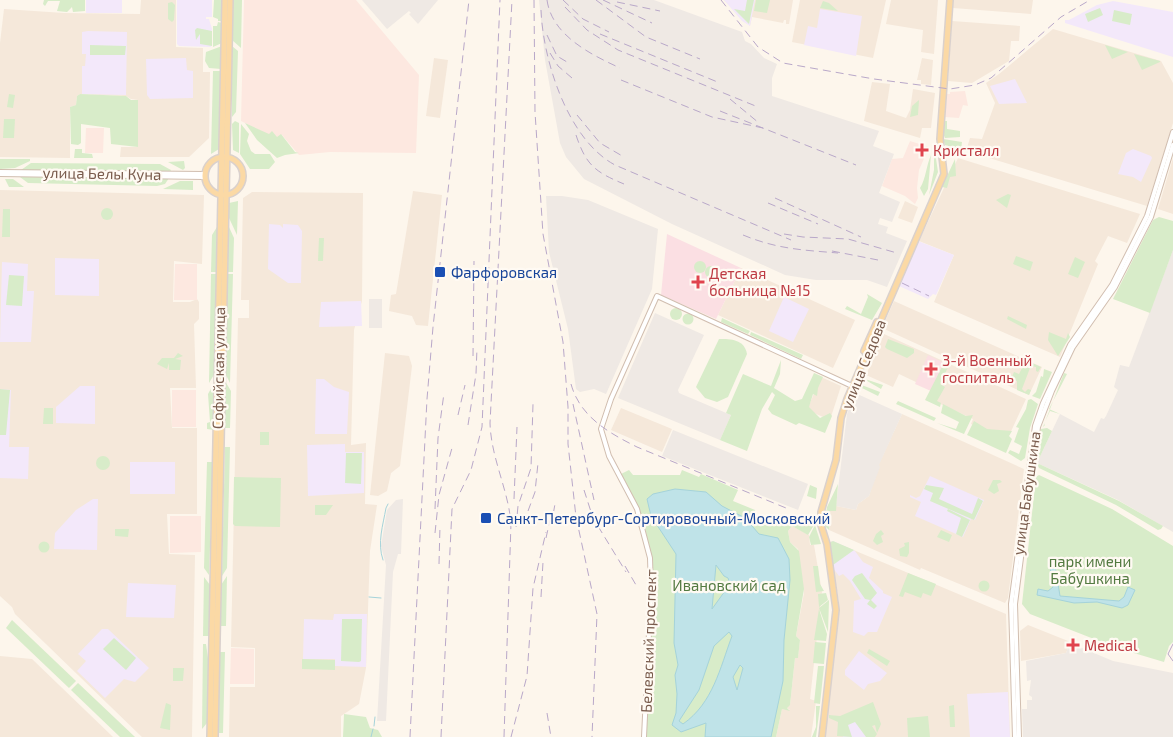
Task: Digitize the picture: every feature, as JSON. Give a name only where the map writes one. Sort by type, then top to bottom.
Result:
[{"type":"main road","name":"Софийская улица","points":[[214,737],[224,195],[225,0]]},
{"type":"main road","name":"Софийская улица","points":[[224,157],[230,0]]},
{"type":"main road","name":"улица Седова","points":[[821,737],[836,606],[827,544],[821,525],[821,512],[836,460],[843,408],[851,385],[944,174],[940,139],[948,0]]},
{"type":"main road","points":[[224,157],[240,165],[244,178],[239,188],[224,195],[209,188],[204,176],[212,162],[224,157]]},
{"type":"main road","name":"Софийская улица","points":[[210,737],[215,611]]},
{"type":"street","name":"улица Бабушкина","points":[[1017,737],[1011,604],[1034,426],[1050,386],[1070,345],[1112,285],[1147,216],[1173,132]]},
{"type":"street","name":"улица Бабушкина","points":[[1017,737],[1015,604],[1038,427],[1052,391],[1073,347],[1115,287],[1151,217],[1173,145]]},
{"type":"street","name":"улица Белы Куна","points":[[0,173],[204,176]]},
{"type":"street","name":"Белевский проспект","points":[[644,737],[651,591],[650,558],[637,509],[609,456],[601,429],[611,399],[657,296],[851,385]]},
{"type":"shaded area","points":[[86,0],[122,0],[122,13],[86,13]]},
{"type":"shaded area","points":[[141,0],[176,0],[176,47],[203,48],[203,72],[210,72],[209,138],[189,157],[120,157],[121,147],[138,147],[138,100],[126,96],[80,94],[77,96],[76,105],[70,107],[70,158],[0,157],[0,43],[4,9],[64,13],[140,14]]},
{"type":"shaded area","points":[[177,0],[212,0],[212,17],[206,17],[206,19],[209,19],[212,29],[211,47],[179,46],[177,44]]},
{"type":"shaded area","points":[[244,0],[356,0],[419,75],[416,153],[330,152],[299,155],[282,135],[277,139],[241,121]]},
{"type":"shaded area","points":[[362,0],[438,0],[418,24],[409,14],[411,13],[409,11],[387,29]]},
{"type":"shaded area","points":[[539,0],[654,0],[742,32],[745,41],[751,44],[764,58],[777,64],[772,78],[772,96],[879,131],[873,146],[894,154],[879,193],[900,202],[892,222],[880,218],[878,224],[888,227],[886,233],[907,241],[887,287],[867,280],[816,280],[785,275],[672,224],[584,179],[566,157],[560,143],[545,60]]},
{"type":"shaded area","points":[[724,0],[793,0],[789,24],[786,24],[786,20],[783,23],[752,17],[750,26]]},
{"type":"shaded area","points":[[724,0],[755,0],[750,26],[742,21]]},
{"type":"shaded area","points":[[800,0],[886,0],[873,58],[792,42]]},
{"type":"shaded area","points":[[891,0],[938,0],[934,54],[921,52],[923,30],[886,24]]},
{"type":"shaded area","points":[[953,0],[1033,0],[1031,14],[953,8]]},
{"type":"shaded area","points":[[1113,1],[1173,12],[1173,57],[1065,23],[1065,20],[1069,20],[1097,5]]},
{"type":"shaded area","points":[[820,9],[862,16],[856,56],[804,45],[808,26],[817,28]]},
{"type":"shaded area","points":[[952,21],[1020,26],[1019,41],[1011,41],[1009,61],[972,83],[948,81]]},
{"type":"shaded area","points":[[1053,29],[1161,61],[1173,83],[1173,123],[1147,206],[966,151],[970,138],[982,139],[995,103],[986,83]]},
{"type":"shaded area","points":[[82,32],[127,32],[126,95],[82,94],[82,66],[85,66],[86,54],[82,54]]},
{"type":"shaded area","points":[[186,58],[187,70],[193,71],[193,98],[150,99],[147,95],[146,59]]},
{"type":"shaded area","points":[[434,58],[448,60],[440,118],[426,116]]},
{"type":"shaded area","points":[[922,58],[933,60],[931,85],[921,84],[921,80],[917,80]]},
{"type":"shaded area","points":[[1015,79],[1027,103],[999,104],[990,86]]},
{"type":"shaded area","points":[[872,82],[890,84],[886,111],[906,118],[910,110],[913,89],[935,93],[931,128],[922,128],[920,138],[864,121]]},
{"type":"shaded area","points":[[965,91],[968,106],[963,105],[959,118],[945,117],[947,94]]},
{"type":"shaded area","points":[[86,128],[104,128],[103,153],[85,153]]},
{"type":"shaded area","points":[[910,141],[929,147],[919,170],[918,198],[915,204],[905,196],[882,186],[892,159],[903,158]]},
{"type":"shaded area","points":[[1133,149],[1152,158],[1141,182],[1133,177],[1118,174],[1126,153]]},
{"type":"shaded area","points":[[958,158],[1140,214],[1127,243],[1108,236],[1095,261],[1098,264],[1060,357],[934,302],[954,255],[919,241]]},
{"type":"shaded area","points":[[1173,158],[1173,214],[1158,209]]},
{"type":"shaded area","points":[[0,190],[204,195],[202,264],[174,261],[173,302],[190,302],[197,299],[199,302],[199,319],[194,324],[196,388],[170,388],[172,428],[197,428],[197,514],[167,514],[169,554],[195,555],[192,737],[142,737],[15,614],[12,607],[0,596]]},
{"type":"shaded area","points":[[413,191],[442,195],[428,326],[416,325],[412,316],[389,311],[391,295],[396,294]]},
{"type":"shaded area","points":[[252,192],[363,193],[362,301],[354,330],[351,445],[366,443],[365,504],[377,505],[370,551],[366,668],[359,704],[341,716],[341,737],[229,737],[230,687],[255,687],[255,648],[231,647],[238,318],[249,318],[249,300],[241,300],[243,198]]},
{"type":"shaded area","points":[[546,196],[562,196],[588,200],[658,229],[652,289],[606,394],[594,389],[580,392],[576,389],[568,329],[549,252]]},
{"type":"shaded area","points":[[905,201],[918,207],[912,223],[898,218]]},
{"type":"shaded area","points":[[269,224],[280,225],[283,228],[283,224],[298,225],[302,231],[301,283],[288,283],[268,269]]},
{"type":"shaded area","name":"Детская больница №15","points":[[667,234],[741,268],[716,319],[661,295]]},
{"type":"shaded area","points":[[918,241],[954,255],[936,295],[933,294],[928,299],[899,286]]},
{"type":"shaded area","points":[[1173,250],[1173,532],[1118,500],[1037,463],[1060,414],[1094,432],[1101,418],[1104,419],[1106,416],[1118,390],[1114,387],[1120,365],[1129,367]]},
{"type":"shaded area","points":[[55,258],[99,259],[99,296],[55,295]]},
{"type":"shaded area","points":[[2,262],[28,264],[27,291],[34,291],[31,342],[0,342]]},
{"type":"shaded area","points":[[175,264],[197,264],[197,300],[174,300]]},
{"type":"shaded area","points":[[741,268],[855,320],[833,368],[718,315]]},
{"type":"shaded area","points":[[784,297],[809,309],[793,342],[769,331]]},
{"type":"shaded area","points":[[369,299],[382,299],[382,328],[369,328]]},
{"type":"shaded area","points":[[361,301],[362,326],[319,327],[321,302]]},
{"type":"shaded area","points":[[894,301],[1042,367],[1029,395],[882,328]]},
{"type":"shaded area","points":[[655,313],[704,335],[678,390],[679,393],[731,415],[720,440],[618,398]]},
{"type":"shaded area","points":[[884,334],[1026,399],[1007,440],[971,424],[973,419],[936,402],[939,393],[899,374],[893,387],[866,375]]},
{"type":"shaded area","points":[[385,353],[409,356],[412,366],[400,466],[391,473],[387,491],[378,496],[370,495]]},
{"type":"shaded area","name":"3-й Военный госпиталь","points":[[928,355],[944,363],[931,391],[915,384]]},
{"type":"shaded area","points":[[821,377],[841,386],[830,420],[807,410]]},
{"type":"shaded area","points":[[316,379],[324,379],[334,387],[349,392],[347,434],[315,434]]},
{"type":"shaded area","points":[[80,386],[95,386],[95,424],[56,423],[56,407]]},
{"type":"shaded area","points":[[0,389],[11,390],[9,447],[29,447],[28,479],[0,478]]},
{"type":"shaded area","points":[[172,390],[196,390],[196,427],[172,427]]},
{"type":"shaded area","points":[[855,393],[902,414],[879,465],[880,467],[869,496],[858,504],[856,510],[836,506],[847,414]]},
{"type":"shaded area","points":[[621,408],[672,429],[662,452],[611,430]]},
{"type":"shaded area","points":[[902,414],[1024,469],[1008,598],[1005,603],[921,568],[920,570],[829,530],[830,511],[836,511],[836,506],[856,510],[858,504],[869,496],[878,466]]},
{"type":"shaded area","points":[[673,430],[808,484],[798,510],[662,456]]},
{"type":"shaded area","points":[[345,444],[345,452],[364,452],[364,493],[308,496],[307,445]]},
{"type":"shaded area","points":[[130,462],[175,462],[175,494],[130,494]]},
{"type":"shaded area","points":[[930,476],[984,500],[975,520],[971,519],[963,537],[915,516],[921,502],[910,497],[910,495],[916,498],[920,496]]},
{"type":"shaded area","points":[[93,499],[98,499],[97,550],[54,549],[55,533],[76,510]]},
{"type":"shaded area","points":[[403,499],[401,554],[398,554],[393,572],[386,721],[377,721],[386,565],[381,546],[387,510],[396,500]]},
{"type":"shaded area","points":[[170,516],[201,516],[201,552],[170,553]]},
{"type":"shaded area","points":[[792,526],[809,535],[810,545],[814,545],[822,592],[810,699],[816,701],[811,737],[776,737],[782,709],[790,710],[787,708],[790,705],[795,658],[798,657],[800,640],[796,636],[804,593],[798,549],[790,542],[788,531]]},
{"type":"shaded area","points":[[832,541],[1006,614],[1010,737],[824,737],[839,602],[829,543]]},
{"type":"shaded area","points":[[833,541],[855,551],[863,562],[873,567],[869,578],[883,593],[892,597],[877,632],[868,632],[864,636],[853,632],[854,601],[861,599],[850,581],[843,574],[839,576],[833,568],[829,543]]},
{"type":"shaded area","points":[[128,583],[176,585],[174,618],[126,617]]},
{"type":"shaded area","points":[[334,614],[367,614],[366,667],[335,666],[335,659],[303,659],[304,619],[333,620]]},
{"type":"shaded area","points":[[1028,625],[1068,641],[1070,643],[1066,653],[1021,661],[1020,631]]},
{"type":"shaded area","points":[[102,629],[108,629],[149,668],[135,682],[124,679],[105,698],[77,671],[86,661],[78,654]]},
{"type":"shaded area","points":[[1070,643],[1113,661],[1173,673],[1173,737],[1023,737],[1022,709],[1027,709],[1027,700],[1032,700],[1032,697],[1029,695],[1031,680],[1027,681],[1026,661],[1066,653]]},
{"type":"shaded area","points":[[231,648],[254,649],[254,684],[230,684]]},
{"type":"shaded area","points":[[859,651],[887,673],[880,681],[868,684],[864,690],[845,675],[845,670]]},
{"type":"shaded area","points":[[0,656],[32,659],[113,737],[0,737]]},
{"type":"shaded area","points":[[1008,692],[1010,737],[970,737],[967,694]]},
{"type":"shaded area","points":[[859,720],[869,737],[843,737],[840,726]]},
{"type":"green space","points":[[44,0],[85,0],[85,11],[73,12],[72,7],[67,12],[57,11],[60,1],[48,1],[45,6],[43,4]]},
{"type":"green space","points":[[214,0],[223,0],[222,21],[218,21],[218,19],[213,17]]},
{"type":"green space","points":[[233,0],[242,0],[241,48],[232,40]]},
{"type":"green space","points":[[747,0],[754,0],[749,24],[734,9],[745,11]]},
{"type":"green space","points":[[756,0],[770,0],[767,13],[754,11]]},
{"type":"green space","points":[[823,1],[829,3],[838,11],[820,8]]},
{"type":"green space","points":[[172,2],[175,5],[174,20],[172,22],[168,19],[168,3]]},
{"type":"green space","points":[[1100,8],[1103,15],[1088,22],[1085,14]]},
{"type":"green space","points":[[1114,10],[1132,14],[1130,25],[1112,21]]},
{"type":"green space","points":[[218,22],[222,23],[222,43],[213,47],[213,26],[217,26]]},
{"type":"green space","points":[[197,28],[212,31],[212,46],[200,44],[200,34],[196,40],[195,30]]},
{"type":"green space","points":[[90,45],[126,46],[125,55],[90,55]]},
{"type":"green space","points":[[1105,45],[1128,52],[1112,59]]},
{"type":"green space","points":[[222,46],[221,69],[209,68],[205,61],[206,52]]},
{"type":"green space","points":[[232,46],[238,51],[236,112],[232,117]]},
{"type":"green space","points":[[1134,54],[1160,61],[1160,62],[1142,70]]},
{"type":"green space","points":[[213,71],[221,71],[219,149],[211,154]]},
{"type":"green space","points":[[9,94],[15,95],[13,108],[7,107]]},
{"type":"green space","points":[[80,94],[126,96],[131,100],[138,100],[138,147],[111,144],[110,128],[81,124],[81,143],[78,145],[71,144],[70,107],[76,105],[77,96]]},
{"type":"green space","points":[[919,100],[918,115],[910,117],[912,106]]},
{"type":"green space","points":[[4,119],[15,119],[14,138],[3,138]]},
{"type":"green space","points":[[235,121],[239,123],[239,153],[233,150],[232,124]]},
{"type":"green space","points":[[945,121],[947,121],[947,129],[960,131],[960,137],[945,138],[943,133]]},
{"type":"green space","points":[[245,123],[269,134],[272,131],[277,137],[281,134],[295,152],[299,153],[277,158],[257,140]]},
{"type":"green space","points":[[241,124],[249,134],[247,141],[251,151],[255,154],[270,154],[275,162],[269,169],[250,169],[240,154]]},
{"type":"green space","points":[[943,139],[962,142],[961,150],[945,145]]},
{"type":"green space","points":[[75,149],[82,149],[82,153],[92,154],[93,158],[74,158]]},
{"type":"green space","points":[[935,152],[938,172],[929,195],[934,170]]},
{"type":"green space","points":[[931,155],[928,189],[924,196],[920,188],[924,181]]},
{"type":"green space","points":[[0,159],[30,159],[30,161],[15,168],[0,169]]},
{"type":"green space","points":[[955,159],[956,176],[950,177],[947,188],[942,187]]},
{"type":"green space","points":[[184,161],[185,168],[183,170],[168,162]]},
{"type":"green space","points":[[31,163],[160,164],[171,170],[170,172],[21,170]]},
{"type":"green space","points":[[20,177],[169,178],[165,184],[157,186],[28,183]]},
{"type":"green space","points":[[5,179],[13,179],[24,187],[9,187]]},
{"type":"green space","points":[[180,181],[193,181],[193,190],[163,189]]},
{"type":"green space","points":[[1008,194],[1011,195],[1007,208],[996,200]]},
{"type":"green space","points":[[238,201],[237,235],[229,218],[229,203]]},
{"type":"green space","points":[[107,208],[113,214],[107,220],[101,214]]},
{"type":"green space","points":[[3,209],[10,209],[10,237],[2,237]]},
{"type":"green space","points":[[1159,217],[1173,221],[1173,250],[1150,313],[1113,299],[1153,220]]},
{"type":"green space","points":[[217,227],[217,272],[211,272],[212,235]]},
{"type":"green space","points":[[229,227],[234,238],[233,272],[227,272]]},
{"type":"green space","points":[[319,238],[324,238],[323,261],[318,261]]},
{"type":"green space","points":[[1016,256],[1033,262],[1030,271],[1013,264]]},
{"type":"green space","points":[[1075,257],[1085,262],[1078,278],[1068,274]]},
{"type":"green space","points":[[698,261],[702,261],[706,267],[702,273],[698,273],[694,269],[694,265]]},
{"type":"green space","points":[[709,266],[713,266],[717,272],[713,278],[709,278],[705,274],[705,270]]},
{"type":"green space","points":[[211,274],[217,274],[215,373],[209,383]]},
{"type":"green space","points":[[227,274],[233,274],[230,383],[225,373]]},
{"type":"green space","points":[[9,275],[24,276],[22,306],[6,305]]},
{"type":"green space","points":[[867,294],[882,303],[872,320],[845,309],[847,306],[861,314],[868,297]]},
{"type":"green space","points":[[678,308],[681,309],[681,319],[674,320],[671,319],[670,312],[671,309]]},
{"type":"green space","points":[[688,313],[694,319],[688,325],[682,319]]},
{"type":"green space","points":[[1008,316],[1027,325],[1026,329],[1007,319]]},
{"type":"green space","points":[[722,318],[750,331],[748,334],[721,322]]},
{"type":"green space","points":[[751,332],[803,355],[801,359],[750,335]]},
{"type":"green space","points":[[1049,332],[1066,339],[1068,333],[1070,337],[1058,356],[1048,340]]},
{"type":"green space","points":[[719,339],[740,343],[747,354],[728,397],[717,402],[705,398],[696,387]]},
{"type":"green space","points":[[888,339],[914,349],[914,353],[907,358],[887,349],[885,347]]},
{"type":"green space","points":[[178,353],[183,356],[175,359],[181,360],[180,370],[169,370],[169,363],[167,369],[157,364],[162,358],[174,358]]},
{"type":"green space","points":[[781,360],[780,374],[774,388],[795,401],[802,399],[814,373],[823,377],[817,396],[813,394],[809,407],[820,418],[830,413],[832,416],[825,433],[799,423],[796,425],[772,414],[768,409],[775,395],[772,392],[762,409],[747,451],[720,440],[731,415],[726,413],[743,374],[771,386]]},
{"type":"green space","points":[[944,363],[949,365],[940,384],[945,387],[937,401],[941,403],[940,407],[925,400]]},
{"type":"green space","points":[[1032,363],[1041,367],[1038,372],[1036,367],[1032,366],[1030,368]]},
{"type":"green space","points":[[1022,368],[1030,368],[1022,389],[1025,392],[1028,389],[1031,390],[1029,395],[1017,390],[1017,381],[1011,379],[1014,372],[1019,374]]},
{"type":"green space","points":[[863,369],[865,370],[859,384],[880,392],[878,396],[856,385]]},
{"type":"green space","points":[[1044,369],[1052,372],[1040,399],[1032,396],[1036,392],[1041,376],[1043,377]]},
{"type":"green space","points":[[1064,373],[1067,374],[1053,401]]},
{"type":"green space","points":[[862,378],[883,385],[881,389]]},
{"type":"green space","points":[[225,381],[231,391],[230,428],[224,428]]},
{"type":"green space","points":[[214,383],[214,430],[207,429],[207,423],[210,422],[208,394]]},
{"type":"green space","points":[[0,389],[10,390],[6,435],[0,435]]},
{"type":"green space","points":[[1031,399],[1038,404],[1030,428],[1025,458],[1021,461],[1008,453],[1010,450],[1019,454],[1022,446],[1014,442],[1019,428],[1016,427],[1026,409],[1028,400]]},
{"type":"green space","points":[[898,401],[936,418],[934,421],[896,404]]},
{"type":"green space","points":[[943,404],[966,416],[973,415],[964,434],[937,423],[956,429],[959,422],[941,413]]},
{"type":"green space","points":[[44,408],[53,408],[53,424],[43,424]]},
{"type":"green space","points":[[974,421],[987,429],[1012,431],[1009,436],[1012,439],[1006,453],[967,435]]},
{"type":"green space","points":[[1047,428],[1052,431],[1037,463],[1119,501],[1163,526],[1161,529],[1158,530],[1116,505],[1039,468],[1036,461],[1040,433],[1041,429]]},
{"type":"green space","points":[[260,432],[269,432],[269,445],[260,445]]},
{"type":"green space","points":[[225,447],[230,447],[227,568],[222,576]]},
{"type":"green space","points":[[346,453],[362,453],[361,484],[345,483]]},
{"type":"green space","points":[[103,456],[108,458],[110,463],[108,468],[103,470],[98,468],[96,463],[98,458]]},
{"type":"green space","points":[[207,462],[213,462],[209,575],[204,568]]},
{"type":"green space","name":"Ивановский сад","points":[[629,470],[633,475],[680,475],[682,470],[699,477],[701,474],[738,490],[733,501],[755,510],[756,517],[779,526],[784,514],[814,525],[808,535],[792,526],[788,531],[790,542],[799,551],[804,589],[796,636],[800,640],[798,658],[795,658],[790,705],[787,708],[790,711],[782,709],[776,737],[646,737],[653,587],[652,560],[643,519],[621,474]]},
{"type":"green space","name":"парк имени Бабушкина","points":[[1039,475],[1112,509],[1173,546],[1173,642],[1169,646],[1164,662],[1117,648],[1030,614],[1022,604],[1036,477]]},
{"type":"green space","points":[[234,477],[281,478],[280,527],[235,526],[233,524]]},
{"type":"green space","points":[[993,480],[1000,480],[1002,482],[997,484],[999,491],[994,494],[988,490]]},
{"type":"green space","points":[[838,484],[836,511],[830,511],[829,530],[824,525],[827,507]]},
{"type":"green space","points":[[810,485],[817,488],[816,499],[807,496]]},
{"type":"green space","points":[[926,485],[944,488],[939,499],[972,514],[978,498],[983,501],[974,520],[930,501],[933,493],[924,489]]},
{"type":"green space","points":[[315,505],[333,505],[326,515],[315,515]]},
{"type":"green space","points":[[948,509],[970,520],[962,537],[956,534],[961,518],[947,511]]},
{"type":"green space","points":[[815,525],[821,544],[811,545],[809,537]]},
{"type":"green space","points":[[115,529],[129,529],[128,537],[115,536]]},
{"type":"green space","points":[[881,530],[884,534],[881,536],[883,542],[877,545],[873,541],[876,534]]},
{"type":"green space","points":[[941,530],[952,535],[949,542],[937,537]]},
{"type":"green space","points":[[44,541],[50,547],[44,553],[38,547]]},
{"type":"green space","points":[[833,541],[854,550],[833,565],[829,543]]},
{"type":"green space","points":[[909,542],[907,557],[900,556],[899,549],[905,546],[904,543]]},
{"type":"green space","points":[[813,566],[818,566],[820,584],[824,591],[816,592]]},
{"type":"green space","points":[[862,573],[877,593],[871,600],[877,606],[874,609],[867,604],[870,600],[865,599],[852,580],[855,576]]},
{"type":"green space","points":[[908,573],[936,584],[931,596],[923,593],[921,598],[905,592],[903,597],[899,596]]},
{"type":"green space","points":[[227,576],[226,626],[220,626],[221,585]]},
{"type":"green space","points":[[204,577],[210,585],[209,636],[203,636]]},
{"type":"green space","points":[[984,580],[990,586],[984,592],[978,586]]},
{"type":"green space","points":[[826,593],[828,600],[819,607],[818,594]]},
{"type":"green space","points":[[829,600],[828,632],[819,608]]},
{"type":"green space","points":[[819,609],[827,634],[826,641],[814,640]]},
{"type":"green space","points":[[342,619],[362,619],[361,661],[359,662],[341,661]]},
{"type":"green space","points":[[12,620],[76,681],[69,688],[6,628]]},
{"type":"green space","points":[[114,638],[136,658],[126,670],[103,649]]},
{"type":"green space","points":[[815,642],[826,643],[824,664],[813,663]]},
{"type":"green space","points":[[203,644],[206,644],[209,665],[207,723],[202,729]]},
{"type":"green space","points":[[219,646],[220,652],[225,652],[223,733],[217,733]]},
{"type":"green space","points":[[869,649],[890,661],[887,666],[867,653]]},
{"type":"green space","points":[[302,659],[335,660],[335,670],[302,669]]},
{"type":"green space","points":[[818,666],[824,666],[820,704],[814,703]]},
{"type":"green space","points":[[173,668],[184,668],[183,681],[173,681]]},
{"type":"green space","points":[[78,683],[135,737],[120,737],[71,690]]},
{"type":"green space","points":[[873,702],[881,724],[877,733],[875,725],[872,726],[877,734],[875,737],[866,737],[855,722],[848,725],[852,737],[837,736],[838,722],[829,718],[829,715],[840,716]]},
{"type":"green space","points":[[166,703],[171,705],[170,730],[160,728]]},
{"type":"green space","points":[[954,705],[955,727],[950,727],[949,706]]},
{"type":"green space","points":[[816,706],[820,706],[816,737],[812,737],[816,727]]},
{"type":"green space","points":[[344,714],[366,717],[370,728],[378,730],[382,737],[343,737]]},
{"type":"green space","points":[[928,716],[930,737],[908,737],[907,718]]},
{"type":"water","name":"Ивановский сад","points":[[675,489],[706,492],[722,506],[745,518],[759,534],[778,538],[789,559],[790,580],[784,640],[783,681],[771,737],[705,737],[706,723],[681,732],[672,725],[676,713],[675,675],[678,665],[674,643],[676,554],[651,516],[647,499],[653,494]],"holes":[[[716,565],[724,576],[728,578],[730,584],[712,609]],[[729,632],[732,636],[709,695],[702,706],[683,724],[679,721],[699,690],[714,646]],[[740,665],[743,668],[737,690],[733,677]]]},
{"type":"water","points":[[1054,559],[1060,596],[1119,601],[1124,597],[1128,587],[1135,590],[1128,605],[1122,608],[1097,602],[1074,603],[1037,595],[1038,589],[1048,591],[1053,587],[1049,560]]},
{"type":"waterway","points":[[383,560],[381,554],[382,527],[388,504]]},
{"type":"waterway","points":[[369,597],[381,598]]},
{"type":"waterway","points":[[374,726],[375,717]]},
{"type":"waterway","points":[[371,737],[373,729]]},
{"type":"tram line","points":[[1173,644],[1168,654],[1173,661]]},
{"type":"railway","points":[[410,737],[427,399],[433,327],[469,0]]},
{"type":"railway","points":[[441,737],[452,509],[471,470],[482,427],[500,0]]},
{"type":"railway","points":[[504,737],[511,523],[507,498],[493,449],[490,423],[512,0]]},
{"type":"railway","points":[[534,0],[535,112],[543,234],[563,342],[568,407],[568,444],[576,517],[597,614],[592,737]]},
{"type":"railway","points":[[547,0],[550,13],[565,34],[597,57],[620,68]]},
{"type":"railway","points":[[563,0],[583,19],[609,32]]},
{"type":"railway","points":[[596,0],[646,37],[700,59]]},
{"type":"railway","points":[[603,0],[652,23]]},
{"type":"railway","points":[[721,0],[758,47],[783,63],[874,79],[950,89],[975,85],[991,78],[1061,17],[1090,0]]},
{"type":"railway","points":[[617,2],[660,11]]},
{"type":"railway","points":[[565,7],[587,30],[618,50],[758,107]]},
{"type":"railway","points":[[541,10],[547,52],[561,97],[571,118],[598,153],[615,165],[791,240]]},
{"type":"railway","points":[[600,34],[720,83]]},
{"type":"railway","points":[[547,35],[557,56],[567,62]]},
{"type":"railway","points":[[550,53],[558,66],[572,78]]},
{"type":"railway","points":[[621,80],[712,117],[763,128]]},
{"type":"railway","points":[[730,99],[759,123]]},
{"type":"railway","points":[[720,111],[856,165]]},
{"type":"railway","points":[[577,115],[600,143],[624,157]]},
{"type":"railway","points":[[576,135],[588,161],[599,171],[624,184]]},
{"type":"railway","points":[[775,198],[861,237]]},
{"type":"railway","points":[[768,203],[818,224]]},
{"type":"railway","points":[[784,234],[803,237],[848,239],[897,253]]},
{"type":"railway","points":[[743,235],[779,246],[838,253]]},
{"type":"railway","points":[[832,251],[878,260]]},
{"type":"railway","points":[[473,356],[474,261]]},
{"type":"railway","points":[[902,283],[929,296]]},
{"type":"railway","points":[[468,425],[476,374],[477,348]]},
{"type":"railway","points":[[571,384],[575,396],[588,415],[616,436],[637,447],[786,508]]},
{"type":"railway","points":[[458,415],[465,385]]},
{"type":"railway","points":[[435,509],[438,438],[444,393]]},
{"type":"railway","points":[[516,527],[518,506],[531,468],[533,404]]},
{"type":"railway","points":[[573,404],[594,500]]},
{"type":"railway","points":[[514,499],[517,427]]},
{"type":"railway","points":[[435,533],[439,495],[452,448]]},
{"type":"railway","points":[[528,511],[535,492],[538,463]]},
{"type":"railway","points":[[584,490],[593,518],[626,572]]},
{"type":"railway","points":[[551,526],[555,504]]},
{"type":"railway","points":[[546,538],[550,520]]},
{"type":"railway","points":[[439,564],[440,526]]},
{"type":"railway","points":[[511,737],[527,676],[533,588],[546,532]]},
{"type":"railway","points":[[541,597],[543,562]]},
{"type":"railway","points":[[625,566],[636,585]]},
{"type":"railway","points":[[547,713],[551,737]]},
{"type":"place","name":"Кристалл","points":[[922,150]]},
{"type":"place","name":"Фарфоровская","points":[[440,272]]},
{"type":"place","name":"Детская больница №15","points":[[698,282]]},
{"type":"place","name":"3-й Военный госпиталь","points":[[931,369]]},
{"type":"place","name":"Санкт-Петербург-Сортировочный-Московский","points":[[486,518]]},
{"type":"place","name":"Medical","points":[[1073,645]]}]
